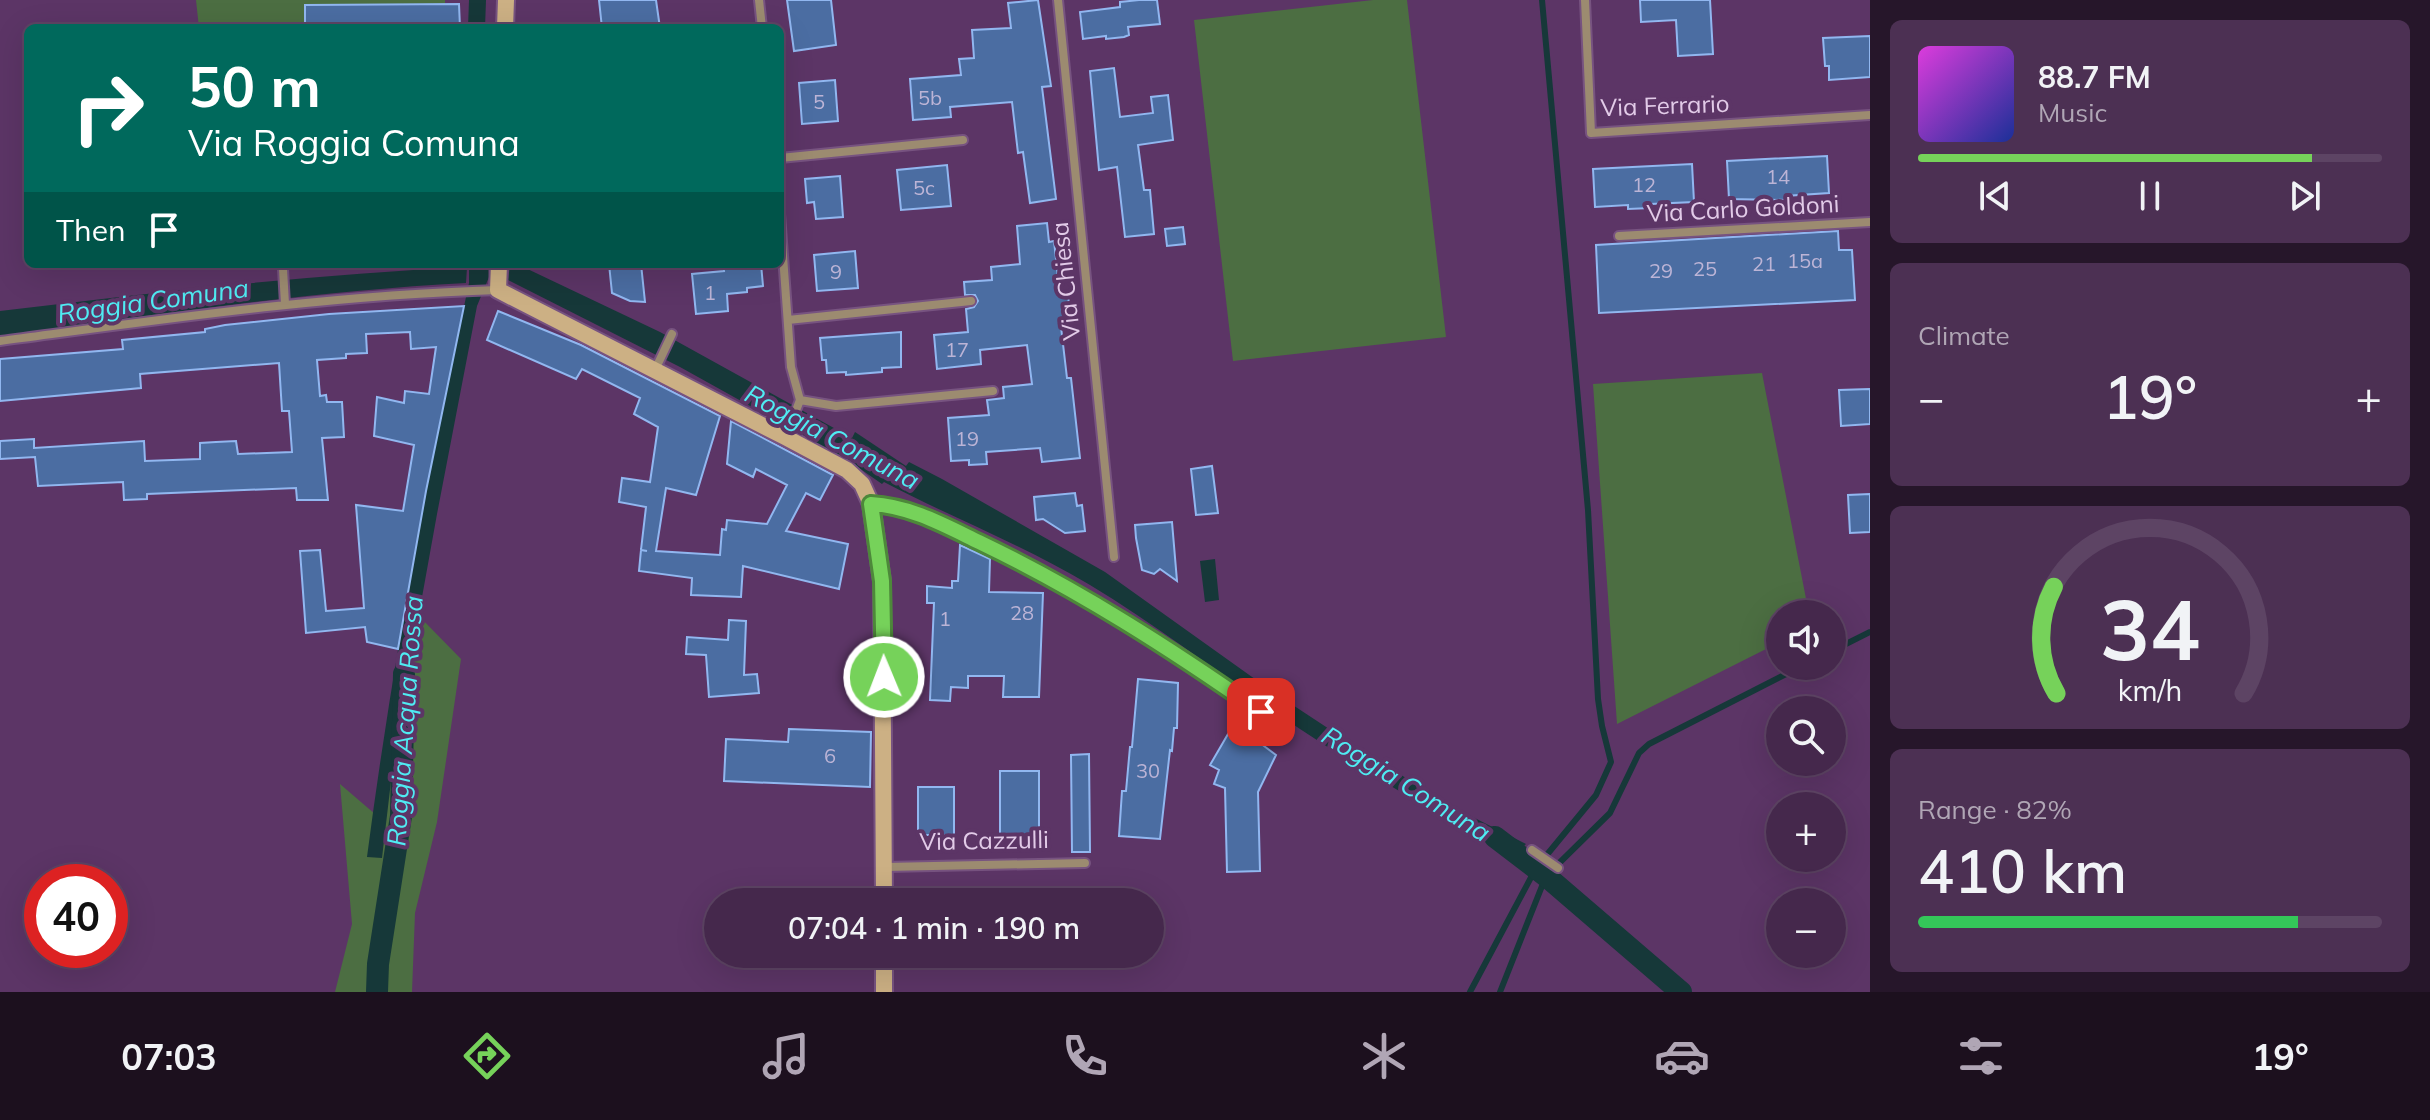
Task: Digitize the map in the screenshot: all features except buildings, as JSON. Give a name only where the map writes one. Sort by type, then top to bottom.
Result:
[{"type":"street","points":[[505,24],[506,0]]},
{"type":"street","points":[[759,0],[762,24]]},
{"type":"street","name":"Via Chiesa","points":[[1058,0],[1114,557]]},
{"type":"street","name":"Via Ferrario","points":[[1585,0],[1591,133],[1870,115]]},
{"type":"street","points":[[784,158],[963,140]]},
{"type":"street","name":"Via Carlo Goldoni","points":[[1619,236],[1870,222]]},
{"type":"street","points":[[784,267],[791,367],[800,400],[785,437]]},
{"type":"street","points":[[491,291],[498,268]]},
{"type":"street","points":[[283,269],[285,304]]},
{"type":"street","points":[[0,341],[285,304],[491,291],[655,370],[847,470],[862,484],[871,504],[893,505],[913,511],[1018,561],[1144,632],[1261,712]]},
{"type":"street","points":[[788,320],[971,301]]},
{"type":"street","points":[[655,370],[672,334]]},
{"type":"street","points":[[800,400],[836,406],[993,391]]},
{"type":"street","name":"Via Cazzulli","points":[[871,504],[882,581],[884,888]]},
{"type":"street","points":[[1532,850],[1558,868]]},
{"type":"street","name":"Via Cazzulli","points":[[884,867],[1085,863]]},
{"type":"street","points":[[884,968],[884,992]]},
{"type":"green space","points":[[196,0],[445,0],[445,4],[306,5],[305,24],[199,24]]},
{"type":"green space","points":[[1373,0],[1407,0],[1446,337],[1233,361],[1194,20]]},
{"type":"green space","points":[[1762,373],[1806,600],[1766,600],[1766,649],[1617,724],[1593,384]]},
{"type":"green space","points":[[417,614],[461,659],[437,822],[415,913],[412,992],[335,992],[352,924],[340,784],[382,820]]},
{"type":"water","points":[[469,0],[486,0],[485,24],[468,24]]},
{"type":"water","points":[[467,268],[466,283],[291,298],[0,336],[0,311],[350,275]]},
{"type":"water","points":[[469,268],[488,268],[489,277],[477,306],[395,747],[382,858],[367,857],[399,641],[469,283]]},
{"type":"water","points":[[510,268],[525,268],[660,332],[852,438],[855,432],[906,466],[909,462],[942,479],[1105,572],[1273,692],[1449,805],[1526,844],[1514,856],[1508,855],[1326,746],[1090,585],[1014,544],[884,482],[882,484],[849,461],[680,367],[508,280]]},
{"type":"water","points":[[1215,559],[1219,600],[1205,602],[1200,561]]},
{"type":"waterway","points":[[1470,992],[1536,868],[1596,795],[1611,762],[1598,699],[1588,510],[1542,0]]},
{"type":"waterway","points":[[1846,644],[1870,632]]},
{"type":"waterway","name":"Roggia Acqua Rossa","points":[[377,992],[378,964],[401,816],[404,674]]},
{"type":"waterway","points":[[1500,992],[1546,876],[1610,813],[1639,753],[1649,744],[1775,680]]},
{"type":"waterway","name":"Roggia Comuna","points":[[1495,837],[1546,876],[1681,992]]},
{"type":"route","points":[[884,677],[882,581],[871,504],[893,505],[913,511],[1018,561],[1144,632],[1261,712]]}]
